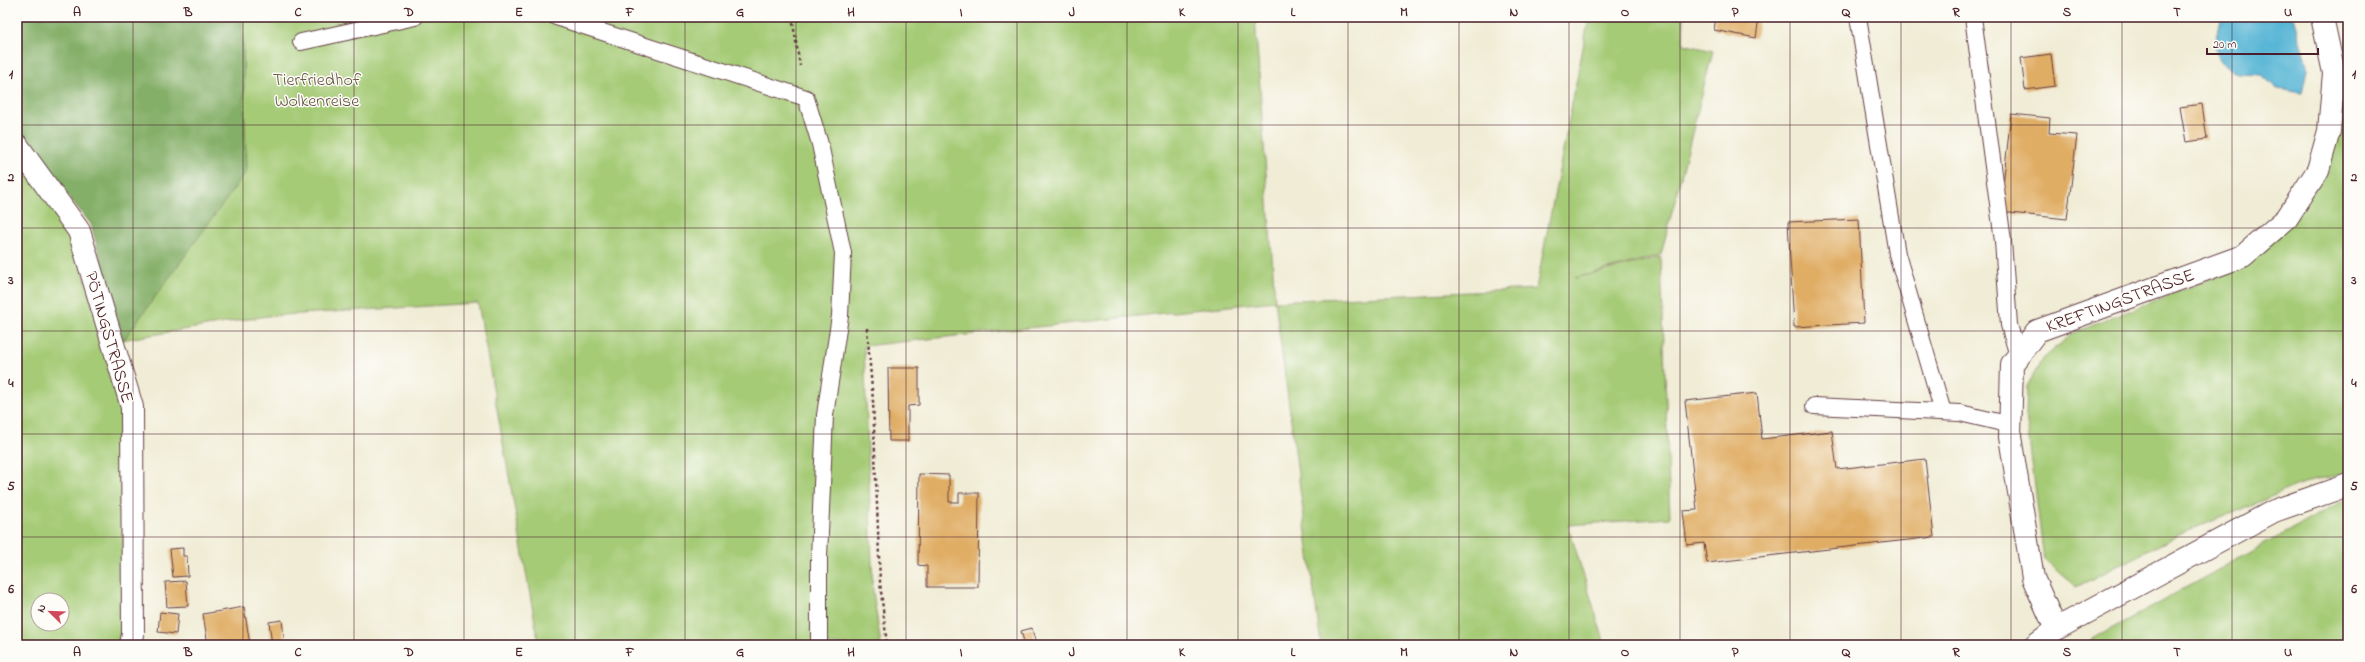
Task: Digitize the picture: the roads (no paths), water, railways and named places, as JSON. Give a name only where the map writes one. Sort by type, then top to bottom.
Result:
[{"type":"street","name":"KREFTINGSTRASSE","points":[[2056,629],[2033,578],[2010,437],[2012,364],[2037,331],[2243,256],[2287,218],[2318,170],[2329,131],[2334,73],[2322,17]]},
{"type":"street","name":"PÖTINGSTRASSE","points":[[17,146],[78,231],[132,407],[133,634],[131,645]]},
{"type":"street","points":[[2035,645],[2056,629],[2274,511],[2348,486]]},
{"type":"lane","points":[[301,42],[415,17]]},
{"type":"lane","points":[[556,17],[806,98],[820,144],[843,253],[840,316],[826,415],[819,557],[819,645]]},
{"type":"lane","points":[[1858,17],[1862,31],[1897,254],[1943,412]]},
{"type":"lane","points":[[1973,17],[2003,241],[2009,325],[2018,356]]},
{"type":"lane","points":[[1814,406],[1960,413],[2011,425]]},
{"type":"water","points":[[2222,17],[2293,17],[2308,69],[2303,93],[2277,89],[2262,75],[2237,74],[2224,64],[2220,60],[2216,50],[2217,32]]},
{"type":"park label","name":"Tierfriedhof Wolkenreise","points":[[317,89]]}]
